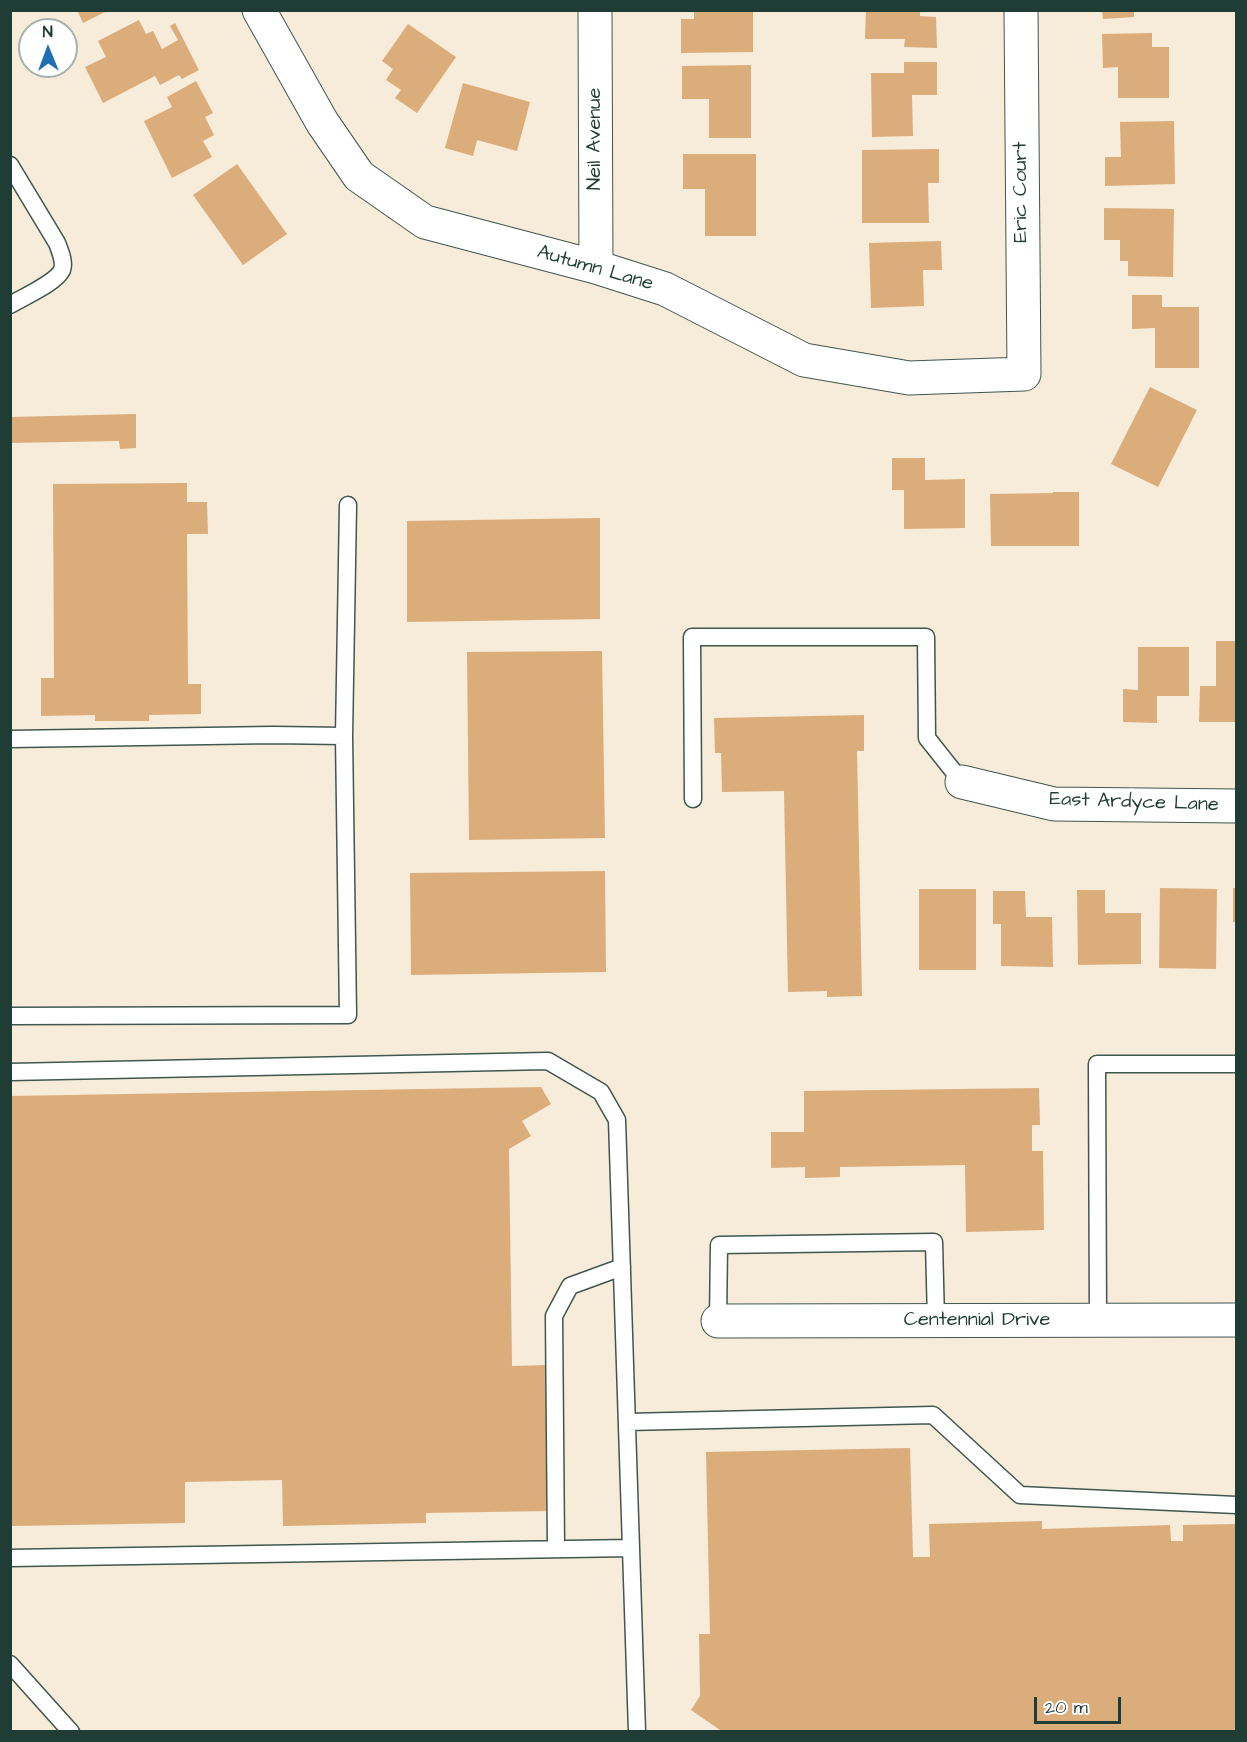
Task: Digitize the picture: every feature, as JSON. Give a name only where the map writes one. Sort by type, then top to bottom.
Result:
[{"type":"street","name":"Autumn Lane","points":[[259,10],[322,122],[359,176],[425,222],[596,267],[665,289],[804,360],[909,378],[1024,374]]},
{"type":"street","name":"Neil Avenue","points":[[596,10],[596,267]]},
{"type":"street","name":"Eric Court","points":[[1021,10],[1024,374]]},
{"type":"street","name":"East Ardyce Lane","points":[[962,782],[1054,804],[1236,806]]},
{"type":"street","name":"Centennial Drive","points":[[718,1321],[1236,1320]]},
{"type":"lane","points":[[10,165],[57,243],[62,256],[63,269],[56,278],[10,305]]},
{"type":"lane","points":[[10,1016],[348,1015],[344,736],[348,505]]},
{"type":"lane","points":[[693,799],[692,637],[926,638],[927,738],[962,782]]},
{"type":"lane","points":[[10,739],[344,736]]},
{"type":"lane","points":[[10,1072],[548,1061],[601,1092],[617,1120],[637,1731]]},
{"type":"lane","points":[[1098,1320],[1097,1064],[1236,1064]]},
{"type":"lane","points":[[718,1321],[719,1245],[934,1242],[936,1321]]},
{"type":"lane","points":[[556,1549],[554,1316],[570,1286],[622,1267]]},
{"type":"lane","points":[[627,1422],[933,1415],[1020,1495],[1236,1505]]},
{"type":"lane","points":[[10,1558],[631,1548]]},
{"type":"lane","points":[[10,1664],[71,1731]]},
{"type":"building","points":[[77,10],[109,10],[83,23]]},
{"type":"building","points":[[694,10],[753,10],[753,52],[681,53],[681,19],[694,19]]},
{"type":"building","points":[[866,10],[920,10],[920,16],[936,17],[937,48],[904,47],[905,39],[865,39]]},
{"type":"building","points":[[1102,10],[1134,10],[1134,17],[1103,19]]},
{"type":"building","points":[[139,20],[146,34],[153,31],[162,49],[178,40],[170,26],[175,23],[199,70],[182,79],[179,75],[160,85],[155,76],[103,103],[85,67],[106,57],[98,41]]},
{"type":"building","points":[[408,24],[456,57],[417,113],[395,98],[401,90],[386,80],[393,69],[382,61]]},
{"type":"building","points":[[1152,33],[1152,47],[1169,47],[1169,98],[1118,98],[1118,67],[1103,68],[1102,34]]},
{"type":"building","points":[[904,62],[937,62],[937,95],[912,95],[913,136],[872,137],[871,73],[904,73]]},
{"type":"building","points":[[751,65],[751,138],[709,138],[709,99],[682,99],[682,66]]},
{"type":"building","points":[[196,81],[213,113],[205,117],[214,135],[203,141],[212,157],[172,178],[144,121],[172,107],[167,97]]},
{"type":"building","points":[[463,83],[530,102],[517,151],[477,140],[473,156],[445,148]]},
{"type":"building","points":[[1174,121],[1175,184],[1105,186],[1105,157],[1121,157],[1120,122]]},
{"type":"building","points":[[939,149],[939,183],[928,183],[929,223],[862,223],[862,150]]},
{"type":"building","points":[[683,154],[756,154],[756,236],[705,236],[705,189],[683,189]]},
{"type":"building","points":[[237,164],[287,234],[243,265],[193,195]]},
{"type":"building","points":[[1104,208],[1174,209],[1173,277],[1128,276],[1128,261],[1120,261],[1120,240],[1104,240]]},
{"type":"building","points":[[941,241],[942,270],[923,270],[924,306],[871,308],[869,243]]},
{"type":"building","points":[[1132,295],[1162,295],[1162,307],[1199,307],[1199,368],[1155,368],[1155,328],[1132,329]]},
{"type":"building","points":[[1150,387],[1197,410],[1158,487],[1111,464]]},
{"type":"building","points":[[136,414],[136,448],[120,449],[119,441],[10,443],[10,417]]},
{"type":"building","points":[[892,458],[925,458],[925,480],[965,479],[965,528],[904,529],[904,490],[892,490]]},
{"type":"building","points":[[187,483],[187,502],[207,502],[208,534],[187,534],[188,684],[201,684],[201,714],[149,715],[149,721],[95,721],[95,715],[41,716],[41,678],[54,678],[53,484]]},
{"type":"building","points":[[1079,492],[1079,546],[991,546],[990,494]]},
{"type":"building","points":[[600,518],[600,619],[407,622],[407,521]]},
{"type":"building","points":[[1216,641],[1236,641],[1236,722],[1199,722],[1200,686],[1216,686]]},
{"type":"building","points":[[1138,647],[1189,647],[1189,696],[1157,696],[1157,723],[1123,722],[1123,689],[1138,690]]},
{"type":"building","points":[[602,651],[605,838],[469,840],[467,652]]},
{"type":"building","points":[[864,715],[864,751],[857,751],[862,996],[827,997],[827,991],[788,992],[784,791],[722,792],[721,753],[715,753],[714,718]]},
{"type":"building","points":[[605,871],[606,972],[411,975],[410,873]]},
{"type":"building","points":[[1160,888],[1217,889],[1216,969],[1159,968]]},
{"type":"building","points":[[1233,888],[1236,888],[1236,922],[1233,922]]},
{"type":"building","points":[[919,889],[976,889],[976,970],[919,970]]},
{"type":"building","points":[[1077,890],[1105,890],[1105,913],[1141,913],[1141,964],[1078,965]]},
{"type":"building","points":[[993,891],[1025,891],[1026,917],[1052,917],[1053,967],[1001,966],[1001,924],[993,924]]},
{"type":"building","points":[[541,1087],[551,1104],[522,1121],[531,1136],[509,1149],[512,1366],[546,1365],[549,1511],[426,1513],[426,1523],[283,1526],[282,1480],[185,1482],[185,1523],[11,1526],[10,1096]]},
{"type":"building","points":[[1039,1088],[1040,1125],[1032,1125],[1032,1151],[1043,1151],[1044,1230],[966,1232],[965,1165],[840,1167],[840,1177],[805,1178],[805,1167],[771,1168],[771,1132],[804,1132],[804,1091]]},
{"type":"building","points":[[910,1448],[913,1557],[930,1557],[929,1524],[1042,1521],[1042,1529],[1170,1525],[1171,1541],[1183,1541],[1183,1525],[1236,1524],[1236,1732],[723,1732],[691,1710],[700,1696],[699,1634],[710,1634],[706,1452]]}]
